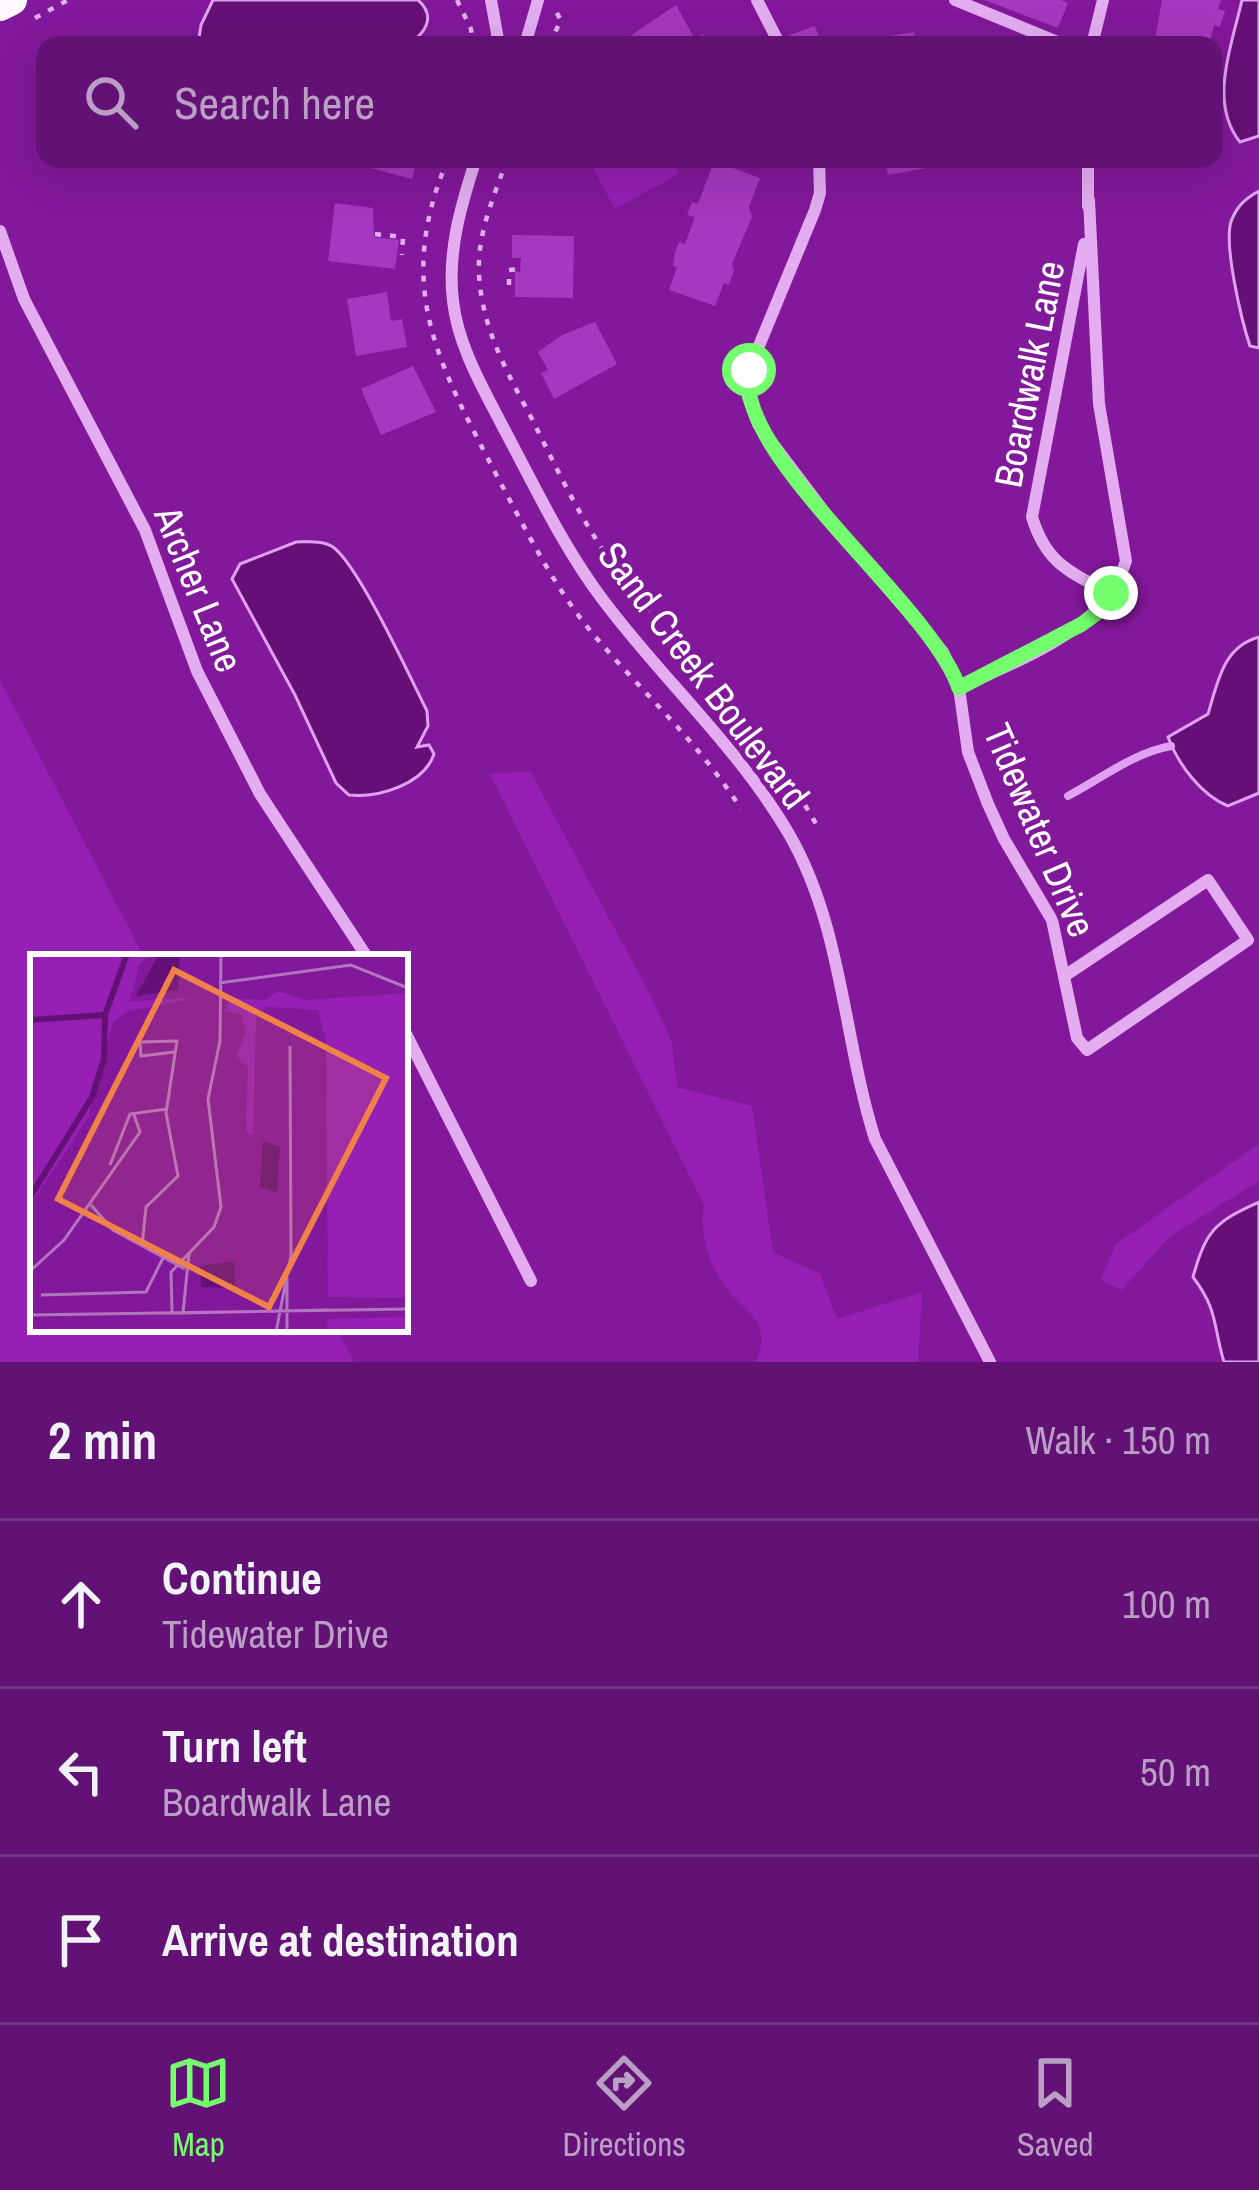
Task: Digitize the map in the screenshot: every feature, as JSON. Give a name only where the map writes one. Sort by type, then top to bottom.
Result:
[{"type":"main road","points":[[0,6],[12,0]]},
{"type":"street","points":[[491,0],[497,36]]},
{"type":"street","points":[[528,36],[538,0]]},
{"type":"street","points":[[757,0],[775,36]]},
{"type":"street","points":[[956,0],[1043,36]]},
{"type":"street","points":[[1094,36],[1103,0]]},
{"type":"street","name":"Sand Creek Boulevard","points":[[473,168],[461,204],[452,264],[453,307],[468,358],[535,488],[603,601],[727,744],[791,838],[816,890],[839,972],[875,1139],[990,1362]]},
{"type":"street","name":"Tidewater Drive","points":[[819,168],[820,193],[749,370],[748,398],[758,424],[811,497],[943,652],[959,688],[968,752],[1004,839],[1052,920],[1073,1025],[1087,1050],[1248,940],[1208,880],[1066,975]]},
{"type":"street","name":"Boardwalk Lane","points":[[1088,168],[1099,404],[1125,548],[1120,578],[1111,593],[1072,574],[1044,551],[1032,517],[1044,439],[1079,284],[1089,200]]},
{"type":"street","name":"Archer Lane","points":[[0,231],[24,299],[145,530],[207,691],[260,794],[365,954]]},
{"type":"street","points":[[959,688],[1082,624],[1111,593]]},
{"type":"street","points":[[408,1038],[532,1281]]},
{"type":"path","points":[[457,0],[472,36]]},
{"type":"path","points":[[549,0],[561,20],[553,36]]},
{"type":"path","points":[[504,168],[479,252],[482,307],[495,349],[584,521],[613,566],[759,737],[816,824]]},
{"type":"path","points":[[375,234],[403,237],[401,255]]},
{"type":"path","points":[[509,285],[509,270],[520,269]]},
{"type":"shaded area","points":[[213,0],[418,0],[428,19],[419,36],[199,36]]},
{"type":"shaded area","points":[[1242,0],[1259,0],[1259,136],[1240,142],[1230,126],[1224,91]]},
{"type":"shaded area","points":[[593,168],[676,168],[679,174],[615,209]]},
{"type":"shaded area","points":[[1259,191],[1259,348],[1250,346],[1229,244],[1234,214]]},
{"type":"shaded area","points":[[296,542],[325,543],[344,558],[427,711],[428,726],[417,747],[429,745],[434,754],[421,773],[399,787],[349,795],[336,783],[232,579],[240,564]]},
{"type":"shaded area","points":[[1259,637],[1259,793],[1228,806],[1192,778],[1168,737],[1208,714],[1230,657]]},
{"type":"shaded area","points":[[0,680],[142,954],[30,954],[30,1332],[339,1332],[354,1362],[0,1362]]},
{"type":"shaded area","points":[[530,771],[654,1002],[672,1043],[677,1087],[752,1106],[773,1252],[820,1274],[837,1319],[922,1292],[918,1362],[756,1362],[762,1336],[755,1319],[715,1269],[704,1237],[704,1205],[490,774]]},
{"type":"shaded area","points":[[1259,1144],[1259,1181],[1169,1237],[1122,1290],[1101,1280],[1116,1244]]},
{"type":"shaded area","points":[[1259,1202],[1259,1362],[1224,1362],[1211,1309],[1193,1277],[1214,1230]]},
{"type":"building","points":[[984,0],[1061,0],[1068,3],[1058,28]]},
{"type":"building","points":[[1162,0],[1221,0],[1218,9],[1225,11],[1211,36],[1156,36]]},
{"type":"building","points":[[676,5],[693,36],[630,36]]},
{"type":"building","points":[[815,26],[819,36],[789,36]]},
{"type":"building","points":[[371,168],[415,168],[412,179]]},
{"type":"building","points":[[711,168],[733,168],[760,178],[729,285],[724,283],[715,306],[669,290],[677,267],[673,266],[675,252],[679,242],[685,244],[695,217],[687,215],[692,202],[698,204]]},
{"type":"building","points":[[887,168],[926,168],[888,175]]},
{"type":"building","points":[[335,203],[373,208],[374,237],[399,240],[395,269],[328,261]]},
{"type":"building","points":[[512,235],[574,236],[573,298],[515,297],[515,271],[520,272],[521,258],[512,258]]},
{"type":"building","points":[[387,292],[391,321],[402,319],[407,347],[356,356],[347,299]]},
{"type":"building","points":[[595,322],[617,364],[554,399],[541,373],[548,370],[538,352],[562,335]]},
{"type":"building","points":[[413,366],[436,412],[381,435],[361,389]]},
{"type":"waterway","points":[[1068,796],[1131,760],[1171,746]]},
{"type":"route","points":[[749,370],[748,398],[758,424],[841,534],[943,652],[959,688],[1082,624],[1111,593]]}]
